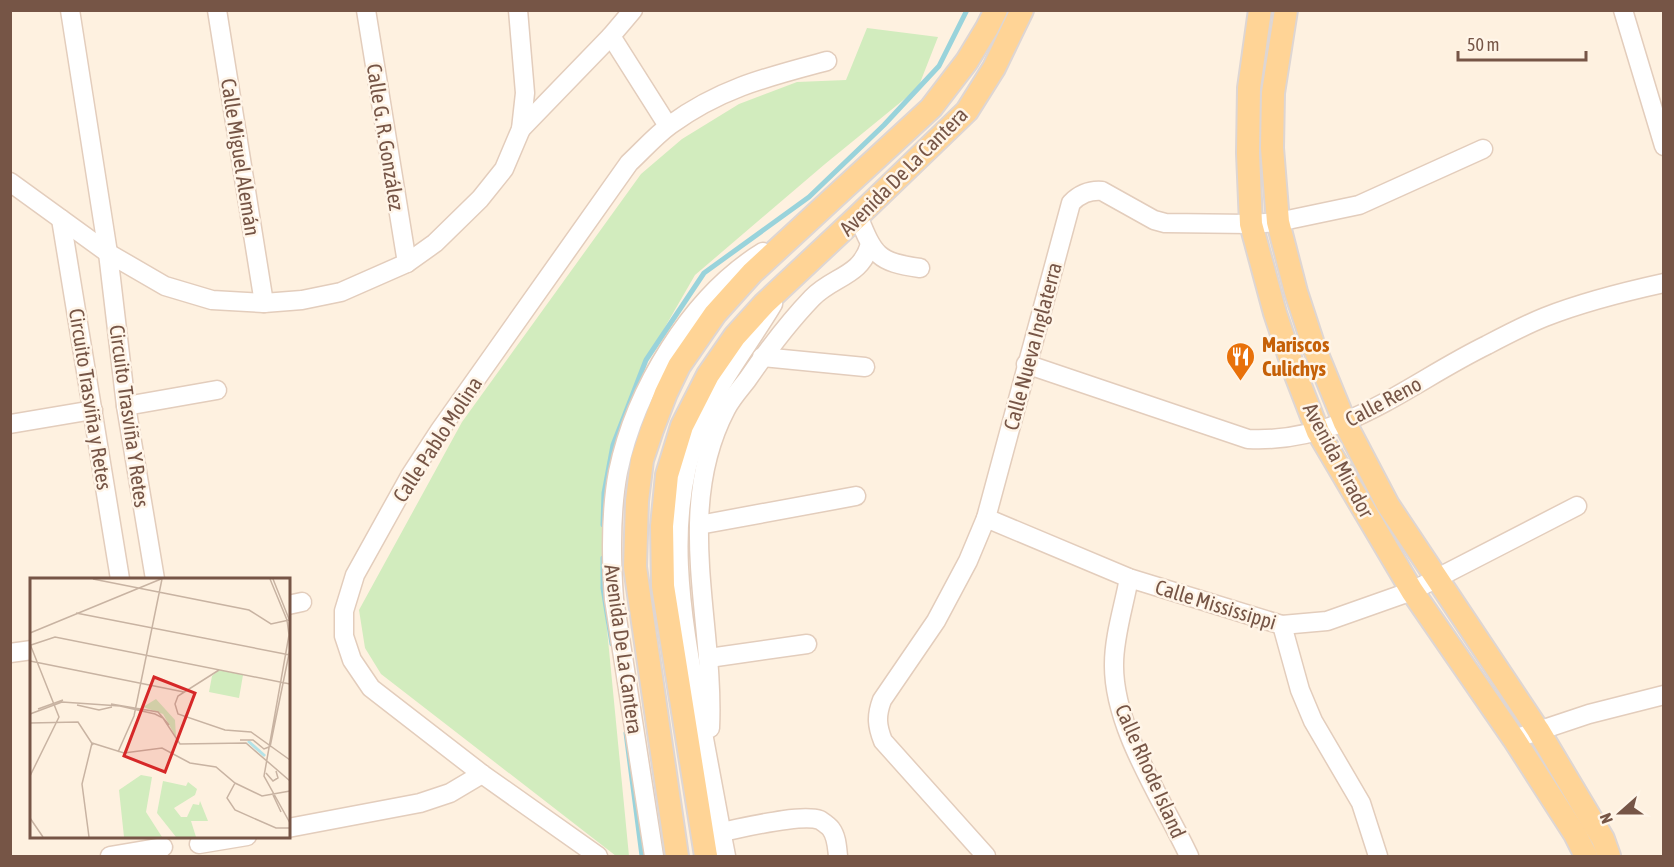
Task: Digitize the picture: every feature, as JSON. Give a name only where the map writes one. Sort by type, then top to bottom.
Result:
[{"type":"main road","name":"Avenida De La Cantera","points":[[677,856],[635,567],[637,501],[642,460],[666,393],[679,366],[715,314],[752,273],[931,108],[971,53],[996,10]]},
{"type":"main road","name":"Avenida De La Cantera","points":[[706,856],[663,586],[662,526],[667,475],[682,426],[708,375],[735,336],[764,304],[967,111],[994,68],[1022,10]]},
{"type":"main road","name":"Avenida Mirador","points":[[1260,10],[1250,88],[1248,153],[1251,224],[1275,314],[1294,370],[1318,432],[1412,591],[1514,739],[1575,834],[1586,856]]},
{"type":"main road","name":"Avenida Mirador","points":[[1286,10],[1273,93],[1272,148],[1278,222],[1296,292],[1314,347],[1345,423],[1388,505],[1538,730],[1602,839],[1609,856]]},
{"type":"main road","points":[[971,53],[994,68]]},
{"type":"street","name":"Circuito Trasviña Y Retes","points":[[70,10],[108,253],[126,406],[155,578]]},
{"type":"street","name":"Calle Miguel Alemán","points":[[217,10],[264,303]]},
{"type":"street","name":"Calle G. R. González","points":[[366,10],[407,263]]},
{"type":"street","points":[[12,185],[108,253],[165,286],[212,300],[264,303],[302,300],[341,292],[407,263],[435,243],[480,199],[504,169],[521,129],[525,93],[518,10]]},
{"type":"street","points":[[521,129],[633,10]]},
{"type":"street","points":[[1623,10],[1664,146]]},
{"type":"street","points":[[611,36],[668,126]]},
{"type":"street","name":"Calle Pablo Molina","points":[[598,856],[482,774],[371,687],[352,660],[344,636],[344,611],[355,575],[410,476],[440,430],[629,164],[668,126],[712,98],[762,78],[827,61]]},
{"type":"street","name":"Calle Nueva Inglaterra","points":[[986,856],[883,741],[878,727],[877,713],[882,700],[936,621],[968,561],[986,518],[1071,203],[1085,192],[1102,191],[1154,220],[1165,223],[1278,222],[1359,205],[1483,149]]},
{"type":"street","points":[[858,216],[875,252],[895,264],[920,268]]},
{"type":"street","name":"Circuito Trasviña y Retes","points":[[61,219],[120,578]]},
{"type":"street","name":"Avenida De La Cantera","points":[[654,856],[614,599],[611,556],[618,472],[628,435],[652,377],[679,333],[710,295],[750,260],[805,226]]},
{"type":"street","points":[[709,764],[710,658],[699,574],[699,525],[704,465],[726,408],[762,357],[813,297],[830,283],[854,271],[863,262],[870,244]]},
{"type":"street","name":"Calle Reno","points":[[1026,364],[1248,440],[1277,440],[1318,432],[1345,423],[1485,345],[1545,317],[1613,294],[1664,283]]},
{"type":"street","name":"Avenida De La Cantera","points":[[726,856],[690,661],[681,590],[678,525],[681,494],[688,460],[711,400],[726,374],[759,328],[784,285]]},
{"type":"street","points":[[762,357],[865,367]]},
{"type":"street","points":[[126,406],[217,390]]},
{"type":"street","points":[[10,424],[93,410]]},
{"type":"street","points":[[699,525],[855,496]]},
{"type":"street","name":"Calle Mississippi","points":[[986,518],[1129,578],[1282,625],[1327,621],[1412,591],[1576,506]]},
{"type":"street","name":"Calle Rhode Island","points":[[1129,578],[1114,663],[1116,692],[1124,720],[1189,856]]},
{"type":"street","points":[[1282,625],[1304,700],[1313,721],[1361,803],[1378,856]]},
{"type":"street","points":[[710,658],[807,644]]},
{"type":"street","points":[[10,653],[30,650]]},
{"type":"street","points":[[1514,739],[1538,730],[1664,695]]},
{"type":"street","points":[[290,828],[420,803],[450,794],[482,774]]},
{"type":"street","points":[[721,832],[789,820],[821,820],[831,829],[836,840],[838,856]]},
{"type":"street","points":[[199,845],[242,837]]},
{"type":"street","points":[[110,856],[163,846]]},
{"type":"green space","points":[[867,28],[938,37],[918,88],[695,275],[646,360],[613,445],[604,493],[603,588],[629,856],[616,856],[381,674],[365,648],[359,610],[462,422],[641,174],[682,139],[739,104],[797,82],[846,80]]},
{"type":"waterway","points":[[603,525],[604,493],[613,445],[646,360],[704,273],[809,197],[884,125],[939,66],[967,10]]},
{"type":"waterway","points":[[603,558],[603,588],[612,644]]},
{"type":"waterway","points":[[626,733],[642,856]]},
{"type":"place","name":"Mariscos Culichys","points":[[1241,382]]}]
